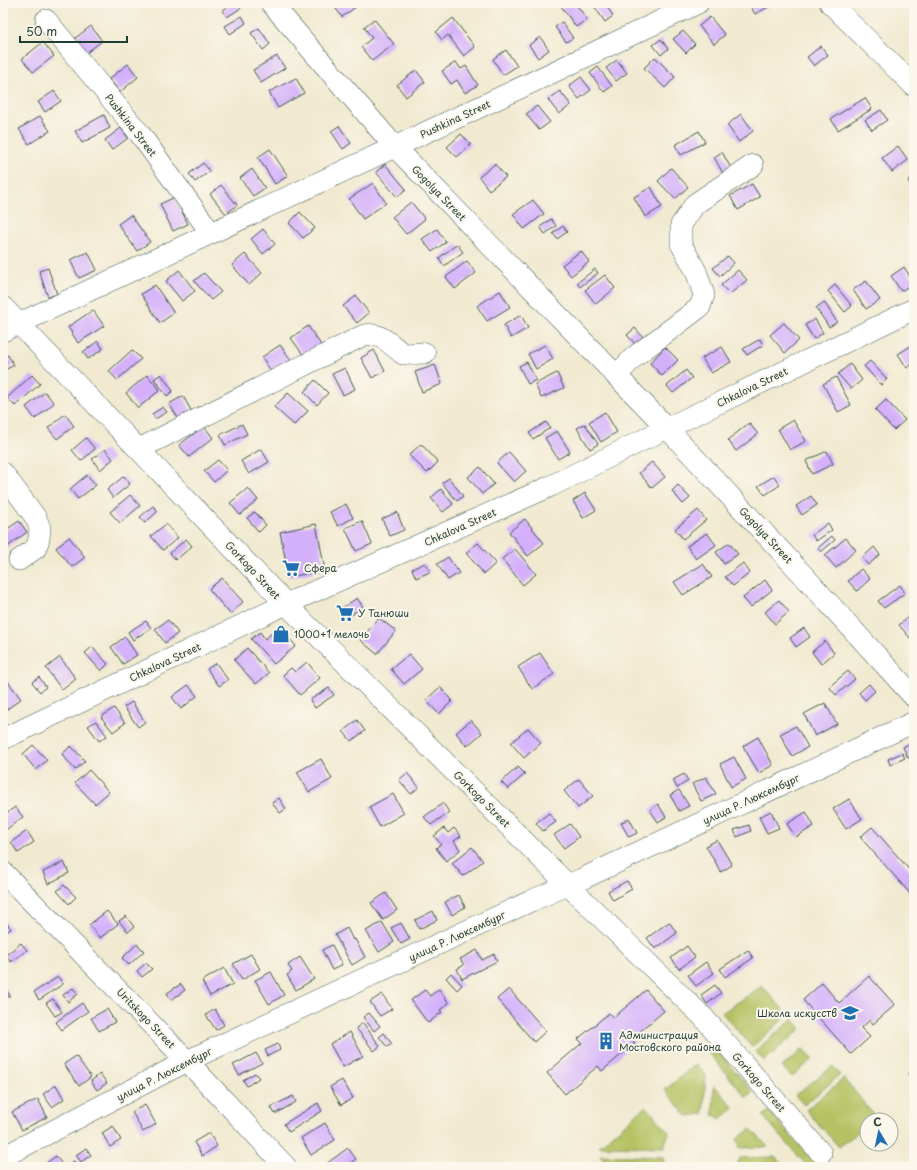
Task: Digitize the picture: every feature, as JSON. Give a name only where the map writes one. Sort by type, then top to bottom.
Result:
[{"type":"street","name":"Gogolya Street","points":[[271,3],[395,147],[667,428],[914,697]]},
{"type":"street","name":"Pushkina Street","points":[[11,328],[698,3]]},
{"type":"street","points":[[830,3],[914,86]]},
{"type":"street","name":"Pushkina Street","points":[[46,20],[140,134],[211,233]]},
{"type":"street","points":[[616,376],[634,357],[700,307],[704,295],[696,271],[681,244],[681,225],[695,204],[753,165]]},
{"type":"street","name":"Gorkogo Street","points":[[3,307],[11,328],[139,449],[286,604],[568,885],[704,1018],[821,1153]]},
{"type":"street","name":"Chkalova Street","points":[[3,739],[286,604],[551,486],[667,428],[914,309]]},
{"type":"street","points":[[139,449],[364,335],[373,334],[381,337],[403,354],[424,353]]},
{"type":"street","points":[[3,473],[36,518],[40,528],[36,548],[19,560]]},
{"type":"street","name":"улица Р. Люксембург","points":[[3,1157],[187,1061],[582,879],[914,722]]},
{"type":"street","name":"Uritskogo Street","points":[[3,872],[187,1061],[286,1167]]},
{"type":"green space","points":[[762,986],[788,1015],[752,1047],[722,1013]]},
{"type":"green space","points":[[793,1019],[801,1029],[764,1061],[755,1051]]},
{"type":"green space","points":[[714,1047],[753,1092],[747,1098],[708,1052]]},
{"type":"green space","points":[[803,1049],[813,1059],[792,1077],[782,1067]]},
{"type":"green space","points":[[696,1064],[706,1075],[703,1114],[687,1116],[665,1090]]},
{"type":"green space","points":[[833,1066],[840,1075],[804,1105],[795,1095]]},
{"type":"green space","points":[[844,1078],[871,1112],[859,1112],[859,1131],[839,1147],[806,1110]]},
{"type":"green space","points":[[714,1085],[734,1108],[721,1119],[713,1115]]},
{"type":"green space","points":[[646,1106],[669,1132],[664,1147],[599,1146]]},
{"type":"green space","points":[[769,1111],[817,1166],[816,1167],[808,1167],[763,1116]]},
{"type":"green space","points":[[751,1129],[768,1147],[740,1148],[737,1139]]},
{"type":"green space","points":[[600,1155],[663,1157],[665,1167],[610,1167]]},
{"type":"green space","points":[[776,1157],[785,1167],[736,1167],[740,1158]]},
{"type":"building","points":[[234,3],[238,3],[241,8],[227,17],[223,10]]},
{"type":"building","points":[[338,3],[355,3],[357,6],[342,17],[334,6]]},
{"type":"building","points":[[565,3],[575,3],[587,19],[576,27],[561,6]]},
{"type":"building","points":[[592,3],[605,3],[613,16],[605,22]]},
{"type":"building","points":[[753,3],[776,3],[755,14],[750,5]]},
{"type":"building","points":[[242,16],[246,23],[230,34],[225,26]]},
{"type":"building","points":[[710,17],[725,35],[714,44],[699,26]]},
{"type":"building","points":[[453,18],[475,47],[464,56],[448,35],[442,40],[436,32]]},
{"type":"building","points":[[374,19],[394,44],[372,61],[361,47],[372,38],[364,27]]},
{"type":"building","points":[[562,22],[573,38],[566,42],[555,27]]},
{"type":"building","points":[[91,26],[102,41],[86,53],[74,39]]},
{"type":"building","points":[[259,28],[270,44],[263,50],[251,33]]},
{"type":"building","points":[[683,31],[695,44],[686,53],[673,39]]},
{"type":"building","points":[[540,37],[549,50],[538,58],[529,45]]},
{"type":"building","points":[[661,39],[668,49],[661,55],[653,45]]},
{"type":"building","points":[[43,42],[54,56],[33,72],[22,59]]},
{"type":"building","points":[[821,46],[828,55],[814,66],[807,57]]},
{"type":"building","points":[[506,50],[517,66],[503,75],[493,59]]},
{"type":"building","points":[[277,56],[285,68],[261,83],[253,70]]},
{"type":"building","points":[[655,57],[675,77],[665,88],[644,68]]},
{"type":"building","points":[[617,60],[627,73],[616,81],[606,68]]},
{"type":"building","points":[[456,62],[461,69],[466,66],[478,85],[465,93],[457,80],[451,84],[442,71]]},
{"type":"building","points":[[128,64],[138,77],[120,92],[109,79]]},
{"type":"building","points":[[598,67],[612,86],[604,92],[590,73]]},
{"type":"building","points":[[416,70],[425,82],[406,97],[397,85]]},
{"type":"building","points":[[581,77],[591,90],[579,99],[569,86]]},
{"type":"building","points":[[296,78],[304,93],[278,108],[269,92]]},
{"type":"building","points":[[54,91],[61,101],[45,112],[38,102]]},
{"type":"building","points":[[560,91],[571,105],[559,114],[548,100]]},
{"type":"building","points":[[865,98],[872,109],[838,130],[831,119]]},
{"type":"building","points":[[537,106],[550,122],[539,130],[526,114]]},
{"type":"building","points":[[881,110],[887,120],[872,130],[865,120]]},
{"type":"building","points":[[741,114],[753,131],[739,142],[727,125]]},
{"type":"building","points":[[104,115],[110,128],[82,143],[75,131]]},
{"type":"building","points":[[40,116],[50,131],[29,144],[19,129]]},
{"type":"building","points":[[339,126],[351,143],[343,149],[331,131]]},
{"type":"building","points":[[121,128],[128,138],[112,150],[105,140]]},
{"type":"building","points":[[699,131],[705,142],[681,155],[675,145]]},
{"type":"building","points":[[461,134],[471,144],[457,157],[447,147]]},
{"type":"building","points":[[898,146],[908,160],[892,172],[882,158]]},
{"type":"building","points":[[270,149],[288,176],[275,184],[258,157]]},
{"type":"building","points":[[722,152],[733,172],[725,177],[714,157]]},
{"type":"building","points":[[203,163],[210,171],[195,182],[189,174]]},
{"type":"building","points":[[385,164],[406,189],[397,197],[376,172]]},
{"type":"building","points":[[495,164],[506,177],[489,190],[479,177]]},
{"type":"building","points":[[671,168],[688,187],[675,199],[658,181]]},
{"type":"building","points":[[252,169],[265,188],[253,196],[240,178]]},
{"type":"building","points":[[914,176],[914,189],[908,181]]},
{"type":"building","points":[[373,183],[386,203],[363,219],[349,199]]},
{"type":"building","points":[[752,184],[760,197],[738,210],[730,196]]},
{"type":"building","points":[[221,185],[237,205],[226,214],[210,194]]},
{"type":"building","points":[[651,187],[662,207],[645,217],[634,197]]},
{"type":"building","points":[[175,197],[188,224],[173,231],[160,204]]},
{"type":"building","points":[[533,200],[544,214],[524,229],[513,214]]},
{"type":"building","points":[[411,202],[425,219],[406,234],[392,217]]},
{"type":"building","points":[[300,212],[315,228],[303,238],[289,223]]},
{"type":"building","points":[[131,215],[150,242],[137,251],[118,224]]},
{"type":"building","points":[[551,219],[556,226],[545,234],[540,227]]},
{"type":"building","points":[[563,226],[567,232],[557,239],[553,233]]},
{"type":"building","points":[[263,229],[275,244],[263,254],[251,239]]},
{"type":"building","points":[[437,229],[446,242],[432,252],[422,239]]},
{"type":"building","points":[[457,244],[463,252],[444,266],[439,258]]},
{"type":"building","points":[[581,251],[589,262],[571,276],[562,265]]},
{"type":"building","points":[[88,252],[97,270],[79,278],[70,260]]},
{"type":"building","points":[[245,254],[262,273],[249,285],[232,265]]},
{"type":"building","points":[[728,256],[734,263],[720,276],[713,268]]},
{"type":"building","points":[[467,261],[476,273],[455,289],[446,277]]},
{"type":"building","points":[[904,267],[914,283],[901,291],[891,276]]},
{"type":"building","points":[[48,268],[57,294],[48,297],[39,271]]},
{"type":"building","points":[[595,269],[598,273],[580,287],[577,283]]},
{"type":"building","points":[[179,270],[195,291],[182,301],[166,281]]},
{"type":"building","points":[[738,270],[747,280],[730,294],[721,285]]},
{"type":"building","points":[[204,273],[221,292],[211,300],[194,281]]},
{"type":"building","points":[[605,275],[615,288],[596,304],[585,290]]},
{"type":"building","points":[[866,281],[880,300],[866,309],[853,290]]},
{"type":"building","points":[[155,285],[174,313],[160,323],[141,294]]},
{"type":"building","points":[[835,285],[852,306],[845,312],[828,291]]},
{"type":"building","points":[[500,291],[510,307],[487,321],[477,306]]},
{"type":"building","points":[[356,296],[369,313],[357,323],[343,306]]},
{"type":"building","points":[[824,302],[837,322],[829,327],[816,308]]},
{"type":"building","points":[[93,310],[104,326],[78,343],[68,327]]},
{"type":"building","points":[[521,315],[528,328],[511,338],[504,325]]},
{"type":"building","points":[[815,319],[823,333],[814,339],[805,325]]},
{"type":"building","points":[[784,323],[799,340],[785,353],[770,335]]},
{"type":"building","points":[[308,326],[321,345],[304,356],[291,338]]},
{"type":"building","points":[[635,328],[643,337],[635,344],[627,335]]},
{"type":"building","points":[[760,339],[763,345],[747,355],[743,349]]},
{"type":"building","points":[[98,341],[103,349],[88,359],[83,352]]},
{"type":"building","points":[[914,344],[914,363],[907,368],[898,354]]},
{"type":"building","points":[[280,345],[291,360],[272,373],[262,357]]},
{"type":"building","points":[[545,345],[553,359],[536,369],[528,354]]},
{"type":"building","points":[[665,347],[678,360],[662,376],[650,363]]},
{"type":"building","points":[[722,347],[731,362],[711,373],[702,358]]},
{"type":"building","points":[[132,350],[141,359],[117,380],[109,371]]},
{"type":"building","points":[[374,350],[385,371],[372,378],[361,358]]},
{"type":"building","points":[[8,355],[14,365],[3,371],[3,358]]},
{"type":"building","points":[[870,361],[887,379],[881,385],[864,366]]},
{"type":"building","points":[[527,362],[536,380],[528,384],[519,366]]},
{"type":"building","points":[[850,364],[862,380],[851,389],[838,374]]},
{"type":"building","points":[[435,365],[442,384],[422,392],[415,372]]},
{"type":"building","points":[[345,368],[355,389],[343,395],[332,374]]},
{"type":"building","points":[[686,370],[692,378],[673,393],[667,386]]},
{"type":"building","points":[[557,373],[564,388],[541,398],[535,384]]},
{"type":"building","points":[[161,374],[173,391],[167,396],[154,379]]},
{"type":"building","points":[[32,375],[40,384],[15,406],[7,398]]},
{"type":"building","points":[[147,375],[160,390],[138,408],[126,393]]},
{"type":"building","points":[[836,377],[851,405],[838,412],[823,384]]},
{"type":"building","points":[[315,380],[328,393],[317,405],[304,392]]},
{"type":"building","points":[[45,392],[54,403],[35,419],[26,407]]},
{"type":"building","points":[[288,393],[308,411],[294,425],[274,407]]},
{"type":"building","points":[[183,396],[193,414],[180,421],[169,404]]},
{"type":"building","points":[[886,400],[905,420],[894,430],[875,410]]},
{"type":"building","points":[[163,407],[167,412],[155,419],[152,414]]},
{"type":"building","points":[[605,412],[617,432],[601,442],[589,422]]},
{"type":"building","points":[[65,414],[74,426],[57,439],[48,428]]},
{"type":"building","points":[[793,420],[806,441],[790,450],[778,429]]},
{"type":"building","points":[[546,422],[550,428],[533,439],[529,433]]},
{"type":"building","points":[[749,423],[758,434],[736,451],[728,440]]},
{"type":"building","points":[[242,424],[247,434],[225,445],[220,435]]},
{"type":"building","points":[[585,424],[598,444],[590,449],[577,428]]},
{"type":"building","points":[[204,426],[213,438],[189,457],[179,445]]},
{"type":"building","points":[[557,431],[570,452],[558,459],[545,438]]},
{"type":"building","points":[[86,438],[95,449],[81,461],[72,450]]},
{"type":"building","points":[[421,444],[438,462],[427,473],[409,455]]},
{"type":"building","points":[[105,449],[113,459],[100,470],[92,459]]},
{"type":"building","points":[[261,449],[269,462],[249,474],[241,461]]},
{"type":"building","points":[[827,451],[833,464],[812,474],[806,461]]},
{"type":"building","points":[[509,452],[526,471],[514,482],[497,463]]},
{"type":"building","points":[[218,460],[227,470],[214,482],[204,471]]},
{"type":"building","points":[[652,462],[665,477],[652,488],[639,473]]},
{"type":"building","points":[[480,467],[494,484],[482,494],[468,477]]},
{"type":"building","points":[[87,475],[96,485],[78,499],[70,489]]},
{"type":"building","points":[[124,476],[130,484],[113,498],[107,490]]},
{"type":"building","points":[[774,476],[780,485],[765,495],[758,486]]},
{"type":"building","points":[[449,478],[463,496],[457,501],[442,483]]},
{"type":"building","points":[[678,485],[690,498],[683,504],[672,491]]},
{"type":"building","points":[[248,488],[258,500],[240,515],[230,503]]},
{"type":"building","points":[[441,489],[453,504],[443,512],[431,498]]},
{"type":"building","points":[[585,493],[596,510],[583,518],[573,501]]},
{"type":"building","points":[[130,495],[140,506],[120,523],[110,512]]},
{"type":"building","points":[[811,496],[817,505],[802,515],[796,506]]},
{"type":"building","points":[[346,504],[353,518],[338,526],[330,512]]},
{"type":"building","points":[[153,506],[158,511],[145,523],[140,517]]},
{"type":"building","points":[[698,510],[706,520],[683,539],[675,529]]},
{"type":"building","points":[[255,512],[266,525],[259,532],[247,518]]},
{"type":"building","points":[[397,512],[404,530],[390,536],[382,519]]},
{"type":"building","points":[[525,519],[544,543],[528,556],[509,532]]},
{"type":"building","points":[[19,521],[27,532],[3,550],[3,532]]},
{"type":"building","points":[[362,521],[372,544],[356,551],[345,528]]},
{"type":"building","points":[[828,523],[832,530],[816,541],[812,535]]},
{"type":"building","points":[[166,524],[178,538],[163,550],[151,536]]},
{"type":"building","points":[[316,524],[325,570],[289,577],[280,532]]},
{"type":"building","points":[[707,533],[716,545],[696,559],[687,546]]},
{"type":"building","points":[[832,536],[835,540],[821,552],[818,548]]},
{"type":"building","points":[[69,537],[85,557],[72,567],[56,548]]},
{"type":"building","points":[[846,538],[856,550],[836,568],[825,555]]},
{"type":"building","points":[[186,539],[192,546],[176,560],[170,553]]},
{"type":"building","points":[[478,543],[496,563],[484,574],[466,553]]},
{"type":"building","points":[[729,543],[738,554],[724,564],[716,552]]},
{"type":"building","points":[[874,547],[880,555],[868,565],[862,558]]},
{"type":"building","points":[[515,549],[536,574],[523,585],[502,559]]},
{"type":"building","points":[[448,557],[459,573],[448,580],[437,564]]},
{"type":"building","points":[[425,563],[430,572],[416,578],[412,569]]},
{"type":"building","points":[[743,563],[750,573],[733,586],[725,577]]},
{"type":"building","points":[[703,564],[712,577],[683,595],[674,582]]},
{"type":"building","points":[[861,569],[870,579],[857,591],[848,581]]},
{"type":"building","points":[[222,578],[243,602],[230,614],[209,589]]},
{"type":"building","points":[[765,580],[772,590],[751,607],[743,598]]},
{"type":"building","points":[[900,585],[905,593],[884,608],[878,601]]},
{"type":"building","points":[[357,598],[363,607],[345,619],[339,610]]},
{"type":"building","points":[[779,600],[789,612],[775,624],[765,612]]},
{"type":"building","points":[[914,612],[914,636],[911,639],[899,625]]},
{"type":"building","points":[[379,618],[396,631],[377,654],[360,640]]},
{"type":"building","points":[[168,620],[178,633],[165,643],[155,629]]},
{"type":"building","points":[[146,621],[151,628],[133,640],[128,632]]},
{"type":"building","points":[[279,627],[296,646],[274,664],[251,639],[260,632],[265,639]]},
{"type":"building","points":[[804,628],[810,637],[796,647],[790,638]]},
{"type":"building","points":[[125,637],[137,655],[123,664],[111,647]]},
{"type":"building","points":[[825,641],[834,653],[821,664],[812,652]]},
{"type":"building","points":[[92,647],[108,664],[101,671],[85,653]]},
{"type":"building","points":[[247,648],[269,673],[256,684],[234,660]]},
{"type":"building","points":[[540,653],[554,674],[532,689],[518,667]]},
{"type":"building","points":[[409,654],[422,669],[404,684],[391,669]]},
{"type":"building","points":[[60,657],[76,679],[62,690],[46,668]]},
{"type":"building","points":[[307,662],[320,678],[300,695],[283,675],[291,668],[295,672]]},
{"type":"building","points":[[216,663],[228,680],[219,686],[207,669]]},
{"type":"building","points":[[848,671],[855,679],[836,695],[829,687]]},
{"type":"building","points":[[39,677],[46,687],[40,692],[32,682]]},
{"type":"building","points":[[6,679],[21,699],[3,712],[3,681]]},
{"type":"building","points":[[869,684],[875,691],[865,700],[859,693]]},
{"type":"building","points":[[188,685],[197,696],[181,709],[172,697]]},
{"type":"building","points":[[440,687],[452,701],[439,714],[426,700]]},
{"type":"building","points":[[329,688],[334,695],[315,708],[310,700]]},
{"type":"building","points":[[132,702],[145,722],[138,727],[124,707]]},
{"type":"building","points":[[825,703],[837,724],[815,736],[804,714]]},
{"type":"building","points":[[114,708],[125,723],[113,732],[101,717]]},
{"type":"building","points":[[357,720],[365,731],[351,741],[343,731]]},
{"type":"building","points":[[471,720],[482,733],[467,746],[456,733]]},
{"type":"building","points":[[96,721],[107,736],[99,741],[88,726]]},
{"type":"building","points":[[796,726],[808,747],[792,756],[780,734]]},
{"type":"building","points":[[528,728],[541,743],[524,758],[511,743]]},
{"type":"building","points":[[758,737],[773,765],[759,773],[743,746]]},
{"type":"building","points":[[914,741],[914,755],[908,758],[903,747]]},
{"type":"building","points":[[33,745],[47,760],[36,770],[23,754]]},
{"type":"building","points":[[71,746],[85,761],[75,770],[62,754]]},
{"type":"building","points":[[902,753],[905,758],[890,765],[888,759]]},
{"type":"building","points":[[734,757],[746,779],[731,787],[720,764]]},
{"type":"building","points":[[321,759],[332,779],[309,792],[297,772]]},
{"type":"building","points":[[518,767],[525,774],[508,789],[501,782]]},
{"type":"building","points":[[89,770],[109,792],[95,804],[75,783]]},
{"type":"building","points":[[407,773],[419,787],[411,794],[399,780]]},
{"type":"building","points":[[684,774],[688,781],[677,788],[673,780]]},
{"type":"building","points":[[706,777],[716,794],[701,801],[692,784]]},
{"type":"building","points":[[579,779],[593,796],[578,808],[564,791]]},
{"type":"building","points":[[679,790],[689,806],[679,811],[670,795]]},
{"type":"building","points":[[393,794],[404,813],[380,827],[369,807]]},
{"type":"building","points":[[279,798],[286,809],[280,813],[272,803]]},
{"type":"building","points":[[849,799],[862,819],[846,829],[833,809]]},
{"type":"building","points":[[443,803],[449,812],[431,825],[424,817]]},
{"type":"building","points":[[658,804],[666,817],[658,822],[650,810]]},
{"type":"building","points":[[15,807],[23,817],[3,832],[3,816]]},
{"type":"building","points":[[771,811],[779,828],[767,833],[759,817]]},
{"type":"building","points":[[806,812],[814,826],[796,837],[787,824]]},
{"type":"building","points":[[549,813],[556,822],[543,831],[536,823]]},
{"type":"building","points":[[629,818],[637,833],[629,837],[621,823]]},
{"type":"building","points":[[570,824],[579,837],[564,848],[554,835]]},
{"type":"building","points":[[749,825],[751,831],[737,837],[734,830]]},
{"type":"building","points":[[872,827],[914,875],[914,898],[860,837]]},
{"type":"building","points":[[444,828],[448,833],[454,828],[461,836],[454,841],[460,850],[446,861],[436,848],[441,844],[434,836]]},
{"type":"building","points":[[27,831],[34,842],[18,853],[11,842]]},
{"type":"building","points":[[717,840],[732,865],[721,872],[706,846]]},
{"type":"building","points":[[472,847],[483,861],[463,876],[452,863]]},
{"type":"building","points":[[64,862],[69,873],[48,884],[43,872]]},
{"type":"building","points":[[627,881],[632,889],[613,900],[608,891]]},
{"type":"building","points":[[64,885],[76,897],[69,904],[57,891]]},
{"type":"building","points":[[386,893],[397,910],[383,920],[371,903]]},
{"type":"building","points":[[459,895],[465,907],[452,915],[445,902]]},
{"type":"building","points":[[107,911],[118,924],[100,938],[89,925]]},
{"type":"building","points":[[433,911],[437,920],[419,929],[415,920]]},
{"type":"building","points":[[126,916],[134,927],[128,932],[119,921]]},
{"type":"building","points":[[3,918],[11,929],[3,934]]},
{"type":"building","points":[[382,922],[394,942],[379,952],[366,931]]},
{"type":"building","points":[[669,922],[677,933],[655,949],[647,938]]},
{"type":"building","points":[[401,923],[410,939],[401,944],[391,928]]},
{"type":"building","points":[[347,928],[353,940],[355,939],[365,957],[352,965],[335,935]]},
{"type":"building","points":[[21,943],[27,950],[11,962],[6,955]]},
{"type":"building","points":[[137,944],[144,951],[129,965],[122,958]]},
{"type":"building","points":[[332,945],[342,965],[332,970],[322,950]]},
{"type":"building","points":[[687,946],[695,957],[679,969],[671,958]]},
{"type":"building","points":[[477,950],[482,960],[494,954],[497,961],[462,979],[457,969],[464,965],[460,959]]},
{"type":"building","points":[[748,950],[753,958],[725,977],[720,969]]},
{"type":"building","points":[[251,954],[260,969],[242,980],[233,964]]},
{"type":"building","points":[[300,957],[314,979],[296,990],[287,975],[292,971],[288,965]]},
{"type":"building","points":[[706,962],[714,973],[696,986],[688,975]]},
{"type":"building","points":[[146,963],[152,969],[142,977],[137,971]]},
{"type":"building","points":[[224,968],[233,984],[210,996],[202,981]]},
{"type":"building","points":[[271,972],[284,995],[269,1004],[255,980]]},
{"type":"building","points":[[451,973],[462,985],[457,990],[446,978]]},
{"type":"building","name":"Школа искусств","points":[[869,976],[895,1005],[873,1024],[870,1020],[861,1028],[870,1037],[851,1054],[803,1000],[822,983],[839,1003]]},
{"type":"building","points":[[58,977],[63,984],[39,1000],[34,992]]},
{"type":"building","points":[[3,984],[10,996],[3,1000]]},
{"type":"building","points":[[181,984],[185,990],[171,1000],[167,993]]},
{"type":"building","points":[[715,985],[721,993],[707,1004],[701,995]]},
{"type":"building","points":[[73,988],[78,994],[68,1002],[63,995]]},
{"type":"building","points":[[439,989],[449,1003],[440,1010],[442,1012],[428,1023],[411,1000],[425,990],[430,996]]},
{"type":"building","points":[[509,989],[546,1031],[534,1042],[497,999]]},
{"type":"building","name":"Администрация Мостовского района","points":[[646,990],[664,1011],[631,1039],[635,1043],[602,1071],[598,1066],[565,1094],[547,1073],[582,1043],[578,1039],[609,1013],[613,1018]]},
{"type":"building","points":[[382,994],[392,1009],[380,1016],[370,1002]]},
{"type":"building","points":[[53,999],[62,1012],[55,1016],[46,1003]]},
{"type":"building","points":[[82,1003],[88,1011],[62,1030],[56,1022]]},
{"type":"building","points":[[107,1009],[115,1022],[99,1031],[91,1018]]},
{"type":"building","points":[[215,1009],[224,1025],[216,1030],[206,1015]]},
{"type":"building","points":[[369,1013],[380,1026],[374,1031],[363,1017]]},
{"type":"building","points":[[363,1023],[380,1046],[374,1051],[356,1028]]},
{"type":"building","points":[[350,1032],[363,1056],[343,1067],[330,1044]]},
{"type":"building","points":[[384,1033],[392,1044],[387,1047],[379,1037]]},
{"type":"building","points":[[278,1044],[280,1050],[268,1056],[265,1050]]},
{"type":"building","points":[[256,1053],[262,1063],[239,1075],[233,1065]]},
{"type":"building","points":[[76,1056],[91,1077],[79,1086],[64,1064]]},
{"type":"building","points":[[914,1069],[914,1082],[908,1074]]},
{"type":"building","points":[[255,1073],[259,1078],[247,1086],[243,1080]]},
{"type":"building","points":[[100,1074],[107,1083],[97,1090],[91,1081]]},
{"type":"building","points":[[342,1080],[353,1098],[341,1105],[330,1087]]},
{"type":"building","points":[[56,1085],[64,1099],[52,1107],[43,1094]]},
{"type":"building","points":[[293,1096],[296,1102],[275,1114],[271,1107]]},
{"type":"building","points":[[38,1099],[47,1117],[22,1130],[12,1112]]},
{"type":"building","points":[[318,1103],[322,1111],[289,1132],[284,1124]]},
{"type":"building","points":[[145,1105],[156,1124],[143,1132],[132,1112]]},
{"type":"building","points":[[325,1123],[335,1140],[311,1155],[301,1138]]},
{"type":"building","points":[[113,1126],[121,1140],[110,1147],[102,1133]]},
{"type":"building","points":[[209,1133],[217,1146],[202,1156],[194,1142]]},
{"type":"building","points":[[86,1148],[91,1155],[81,1162],[76,1155]]},
{"type":"building","points":[[348,1148],[356,1159],[345,1167],[328,1167],[326,1164]]},
{"type":"building","points":[[56,1156],[64,1167],[47,1167],[45,1164]]},
{"type":"building","points":[[74,1161],[79,1167],[70,1167],[68,1165]]},
{"type":"place","name":"Сфера","points":[[291,568]]},
{"type":"place","name":"У Танюши","points":[[345,613]]},
{"type":"place","name":"1000+1 мелочь","points":[[281,634]]},
{"type":"place","name":"Школа искусств","points":[[850,1013]]},
{"type":"place","name":"Администрация Мостовского района","points":[[606,1041]]}]
